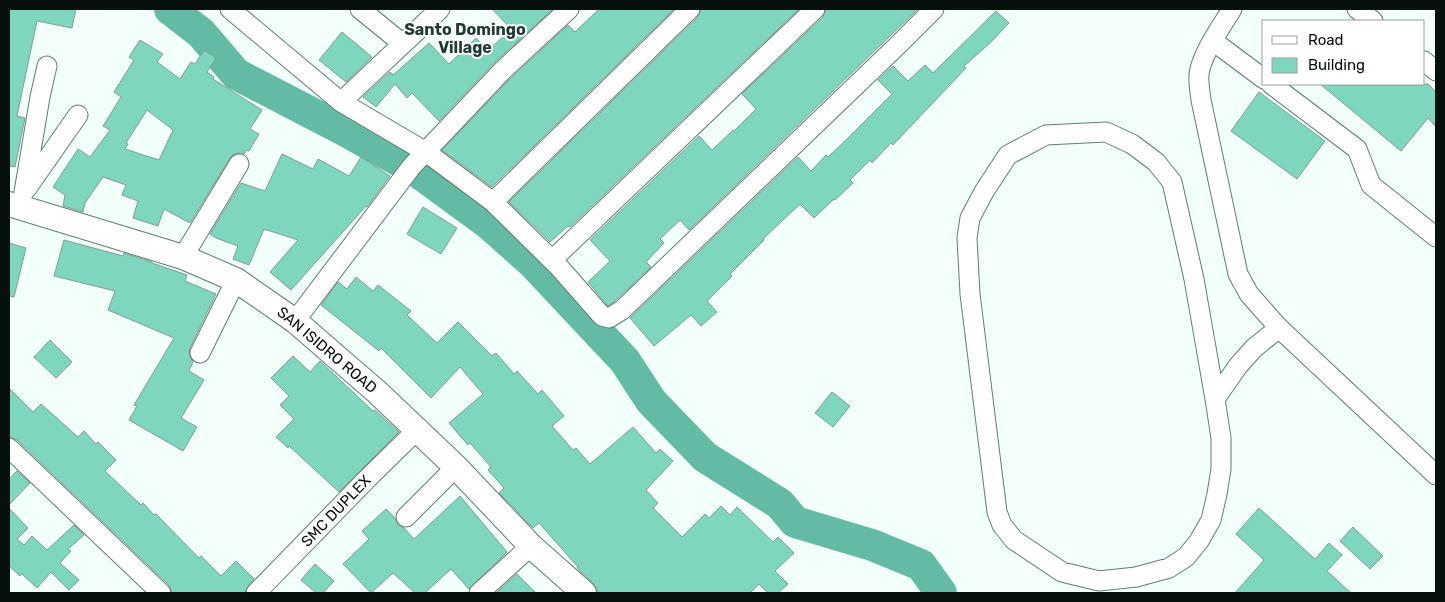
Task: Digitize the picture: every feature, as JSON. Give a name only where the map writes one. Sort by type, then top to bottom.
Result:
[{"type":"main road","name":"SAN ISIDRO ROAD","points":[[18,201],[183,257],[236,280],[295,321],[377,392],[456,467],[531,546],[584,593]]},
{"type":"street","points":[[230,9],[341,102],[426,152],[493,202],[552,260],[602,316],[609,318],[614,316],[934,9]]},
{"type":"street","points":[[360,9],[402,44]]},
{"type":"street","points":[[341,102],[440,9]]},
{"type":"street","points":[[295,321],[407,172],[503,70],[569,9]]},
{"type":"street","points":[[493,202],[690,9]]},
{"type":"street","points":[[552,260],[815,9]]},
{"type":"street","points":[[1232,9],[1213,41],[1200,69],[1199,82],[1238,274],[1249,294],[1278,328],[1436,475]]},
{"type":"street","points":[[1357,9],[1372,20]]},
{"type":"street","points":[[1213,41],[1262,78]]},
{"type":"street","points":[[1425,63],[1436,71]]},
{"type":"street","points":[[18,201],[47,66]]},
{"type":"street","points":[[1272,85],[1357,149],[1371,185],[1436,237]]},
{"type":"street","points":[[18,201],[78,115]]},
{"type":"street","points":[[1215,399],[1194,279],[1172,182],[1156,162],[1132,144],[1106,132],[1046,135],[1008,155],[985,190],[970,218],[967,238],[970,294],[997,512],[1002,525],[1014,540],[1062,572],[1099,581],[1136,577],[1169,568],[1186,557],[1199,541],[1211,520],[1217,494],[1221,468],[1221,438],[1215,399],[1238,366],[1254,348],[1278,328]]},
{"type":"street","points":[[183,257],[240,164]]},
{"type":"street","points":[[200,353],[236,280]]},
{"type":"street","name":"SMC DUPLEX","points":[[256,593],[417,430]]},
{"type":"street","points":[[9,448],[161,593]]},
{"type":"street","points":[[406,517],[456,467]]},
{"type":"street","points":[[479,593],[531,546]]},
{"type":"building","points":[[9,9],[76,9],[72,28],[37,21],[17,116],[25,118],[15,167],[9,166]]},
{"type":"building","points":[[492,9],[553,9],[495,62],[439,121],[412,93],[407,98],[395,84],[376,107],[363,97],[390,72],[393,75],[429,43],[449,64],[476,38],[488,51],[511,29]]},
{"type":"building","points":[[599,9],[674,9],[492,187],[442,150],[511,78],[568,25],[575,32]]},
{"type":"building","points":[[701,9],[799,9],[570,227],[568,226],[550,242],[509,202],[698,17]]},
{"type":"building","points":[[826,9],[918,9],[689,230],[680,220],[660,239],[664,243],[646,262],[651,267],[608,306],[588,282],[610,261],[590,240],[699,136],[712,150],[734,131],[756,109],[742,94],[823,17]]},
{"type":"building","points":[[996,11],[1009,23],[964,66],[966,68],[893,145],[891,143],[872,163],[870,160],[850,180],[853,183],[814,218],[800,204],[763,239],[730,274],[732,276],[707,301],[717,312],[701,326],[691,315],[654,346],[630,318],[798,157],[811,171],[826,155],[828,157],[845,141],[892,94],[878,80],[893,66],[908,81],[925,65],[933,73]]},
{"type":"building","points":[[342,32],[372,57],[346,82],[319,60]]},
{"type":"building","points":[[140,40],[163,54],[157,62],[180,79],[191,62],[195,64],[204,50],[216,58],[207,72],[214,77],[213,79],[262,110],[250,129],[259,134],[249,151],[247,150],[244,154],[234,154],[230,158],[190,223],[164,209],[158,226],[133,218],[138,201],[122,195],[126,185],[103,177],[85,203],[83,212],[63,206],[65,195],[53,187],[78,149],[90,157],[110,130],[103,126],[121,97],[114,92],[134,60],[129,57]],"holes":[[[147,110],[173,130],[159,160],[125,149],[128,144],[126,143]]]},
{"type":"building","points":[[1428,84],[1436,92],[1436,127],[1428,118],[1401,151],[1321,85]]},
{"type":"building","points":[[1259,92],[1325,141],[1297,179],[1231,131]]},
{"type":"building","points":[[282,154],[313,169],[318,159],[349,176],[361,157],[390,176],[367,207],[291,290],[270,272],[298,240],[264,229],[249,265],[233,259],[238,246],[210,234],[241,183],[265,191]]},
{"type":"building","points":[[423,207],[457,228],[441,254],[407,234]]},
{"type":"building","points":[[64,240],[123,256],[124,253],[152,262],[187,275],[185,281],[216,294],[190,348],[189,354],[193,362],[189,371],[204,380],[181,418],[197,427],[183,451],[129,420],[137,406],[134,405],[174,338],[108,310],[115,291],[54,276]]},
{"type":"building","points":[[9,243],[26,248],[14,297],[9,296]]},
{"type":"building","points":[[356,277],[373,291],[378,285],[411,311],[407,315],[437,343],[458,322],[492,356],[496,353],[514,374],[517,371],[538,394],[542,390],[564,416],[552,426],[573,450],[576,448],[590,464],[633,427],[656,453],[660,449],[673,461],[646,490],[658,503],[653,508],[682,537],[705,514],[709,518],[721,506],[730,515],[737,507],[773,542],[778,537],[794,553],[775,571],[788,584],[778,593],[768,593],[759,584],[750,593],[597,593],[597,588],[593,583],[577,568],[539,523],[533,528],[499,493],[504,488],[488,470],[491,467],[449,423],[483,394],[460,367],[431,398],[381,348],[379,351],[321,305],[338,282],[347,289]]},
{"type":"building","points":[[50,340],[72,362],[56,378],[34,357]]},
{"type":"building","points":[[293,356],[310,372],[320,361],[373,411],[375,410],[399,432],[339,492],[289,446],[288,448],[276,437],[294,419],[280,405],[289,396],[271,378]]},
{"type":"building","points":[[9,388],[33,412],[41,404],[78,437],[84,431],[96,444],[98,442],[116,460],[105,471],[141,505],[143,503],[154,515],[156,514],[199,558],[201,556],[221,576],[236,561],[254,579],[245,593],[172,593],[169,585],[17,440],[9,437]]},
{"type":"building","points":[[832,392],[850,406],[833,427],[815,413]]},
{"type":"building","points":[[17,471],[30,483],[9,505],[9,479]]},
{"type":"building","points":[[460,496],[507,552],[469,589],[451,569],[425,593],[415,593],[393,573],[371,593],[343,564],[369,539],[362,531],[386,509],[395,518],[398,525],[404,528],[414,539]]},
{"type":"building","points":[[9,508],[28,528],[17,539],[24,545],[32,536],[47,550],[74,525],[84,535],[68,549],[71,551],[60,563],[79,580],[69,590],[51,572],[37,588],[22,574],[20,576],[9,566]]},
{"type":"building","points":[[1259,508],[1315,559],[1329,543],[1342,555],[1327,571],[1351,593],[1235,593],[1264,560],[1236,534]]},
{"type":"building","points":[[1353,527],[1383,556],[1370,569],[1340,541]]},
{"type":"building","points":[[315,564],[334,581],[323,593],[316,593],[301,580]]},
{"type":"building","points":[[517,574],[536,593],[496,593]]},
{"type":"waterway","points":[[170,9],[201,33],[236,74],[346,131],[414,169],[488,223],[533,263],[625,361],[651,401],[705,457],[780,504],[795,522],[872,545],[921,565],[941,593]]},
{"type":"district","name":"Santo Domingo Village","points":[[465,38]]}]
